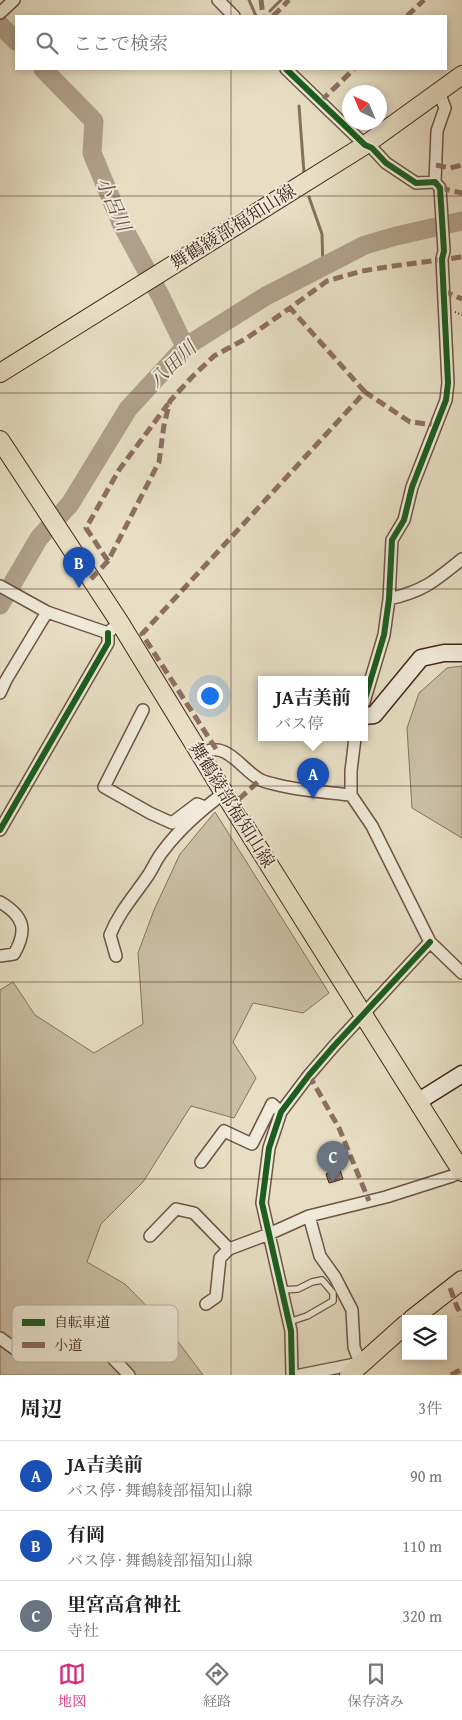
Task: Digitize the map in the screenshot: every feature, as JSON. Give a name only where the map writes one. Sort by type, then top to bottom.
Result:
[{"type":"main road","name":"舞鶴綾部福知山線","points":[[0,373],[365,145],[462,75]]},
{"type":"main road","name":"舞鶴綾部福知山線","points":[[0,440],[74,554],[114,628],[201,754],[462,1171]]},
{"type":"main road","points":[[417,1315],[462,1280]]},
{"type":"main road","points":[[355,1369],[402,1328]]},
{"type":"street","points":[[218,0],[233,15]]},
{"type":"street","points":[[287,70],[386,163],[416,183],[435,182]]},
{"type":"street","points":[[368,689],[384,636],[389,599],[392,540],[404,520],[412,487],[446,400],[448,383],[444,322],[442,203],[440,188],[435,182],[437,131],[445,108],[439,92]]},
{"type":"street","points":[[389,599],[421,590],[462,559]]},
{"type":"street","points":[[0,586],[41,609],[114,628],[108,643],[0,830]]},
{"type":"street","points":[[0,693],[41,609]]},
{"type":"street","points":[[368,716],[374,715],[421,658],[462,653]]},
{"type":"street","points":[[143,710],[104,787],[172,823],[197,804],[205,807]]},
{"type":"street","points":[[355,741],[351,771],[352,795],[372,826],[430,942],[462,973]]},
{"type":"street","points":[[201,754],[207,750],[226,751],[260,780],[292,789],[352,795]]},
{"type":"street","points":[[116,956],[110,935],[120,913],[162,851],[182,828],[224,793]]},
{"type":"street","points":[[0,902],[20,918],[23,929],[14,954],[0,956]]},
{"type":"street","points":[[292,1375],[291,1331],[262,1203],[269,1148],[281,1112],[309,1074],[430,942]]},
{"type":"street","points":[[418,1101],[462,1074]]},
{"type":"street","points":[[201,1162],[224,1131],[252,1144],[272,1104],[281,1112]]},
{"type":"street","points":[[206,1304],[216,1297],[220,1258],[229,1249],[309,1216],[386,1197],[462,1171]]},
{"type":"street","points":[[150,1236],[176,1209],[194,1213],[229,1249]]},
{"type":"street","points":[[300,1375],[355,1369],[352,1310],[335,1277],[320,1256],[309,1216]]},
{"type":"street","points":[[0,1338],[12,1347]]},
{"type":"street","points":[[116,1362],[129,1375]]},
{"type":"lane","points":[[281,1290],[298,1289],[312,1282],[322,1280],[333,1293],[332,1302],[307,1316],[289,1322]]},
{"type":"shaded area","points":[[462,666],[462,838],[412,808],[407,728],[419,693],[447,668]]},
{"type":"shaded area","points":[[215,812],[329,993],[303,1013],[253,1003],[233,1042],[256,1078],[234,1118],[191,1106],[143,1182],[101,1224],[87,1262],[125,1284],[146,1305],[12,1305],[12,1362],[178,1362],[178,1342],[203,1375],[0,1375],[0,990],[13,982],[35,1015],[94,1053],[143,1024],[138,953],[154,910],[180,854]]},
{"type":"building","points":[[340,1170],[343,1179],[329,1183],[326,1174]]},
{"type":"waterway","points":[[249,0],[256,15]]},
{"type":"waterway","points":[[270,11],[281,0]]},
{"type":"waterway","name":"小呂川","points":[[0,25],[15,40]]},
{"type":"waterway","name":"小呂川","points":[[44,70],[94,121],[92,153],[122,225],[161,297],[185,347]]},
{"type":"waterway","points":[[299,106],[304,173]]},
{"type":"waterway","points":[[309,197],[322,234],[323,267]]},
{"type":"waterway","name":"八田川","points":[[0,605],[39,538],[70,504],[128,409],[185,347],[266,296],[365,245],[462,221]]},
{"type":"marked path","points":[[261,0],[263,15]]},
{"type":"marked path","points":[[274,15],[289,0]]},
{"type":"marked path","points":[[408,15],[424,0]]},
{"type":"marked path","points":[[321,101],[353,70]]},
{"type":"marked path","points":[[436,165],[450,168],[462,165]]},
{"type":"marked path","points":[[440,188],[462,193]]},
{"type":"marked path","points":[[365,392],[290,308],[327,281],[362,271],[462,257]]},
{"type":"marked path","points":[[443,291],[462,299]]},
{"type":"marked path","points":[[91,579],[108,561],[159,462],[164,425],[170,401],[214,356],[247,338],[290,308]]},
{"type":"marked path","points":[[216,749],[142,634],[365,392],[410,422],[436,425]]},
{"type":"marked path","points":[[108,561],[86,528],[119,470],[168,404]]},
{"type":"marked path","points":[[239,799],[260,780]]},
{"type":"marked path","points":[[309,1075],[339,1128],[369,1201]]},
{"type":"marked path","points":[[450,1288],[462,1316]]},
{"type":"marked path","points":[[451,1375],[462,1369]]},
{"type":"cycle path","points":[[287,70],[386,163],[416,183],[435,182],[440,188],[448,383],[446,400],[412,487],[404,520],[392,540],[389,599],[384,635],[368,689]]},
{"type":"cycle path","points":[[0,830],[108,643],[108,633]]},
{"type":"cycle path","points":[[292,1375],[291,1331],[262,1203],[269,1148],[281,1112],[309,1075],[430,942]]},
{"type":"place","name":"有岡","points":[[79,588]]},
{"type":"place","name":"JA吉美前","points":[[313,799]]},
{"type":"place","name":"里宮高倉神社","points":[[333,1182]]}]
